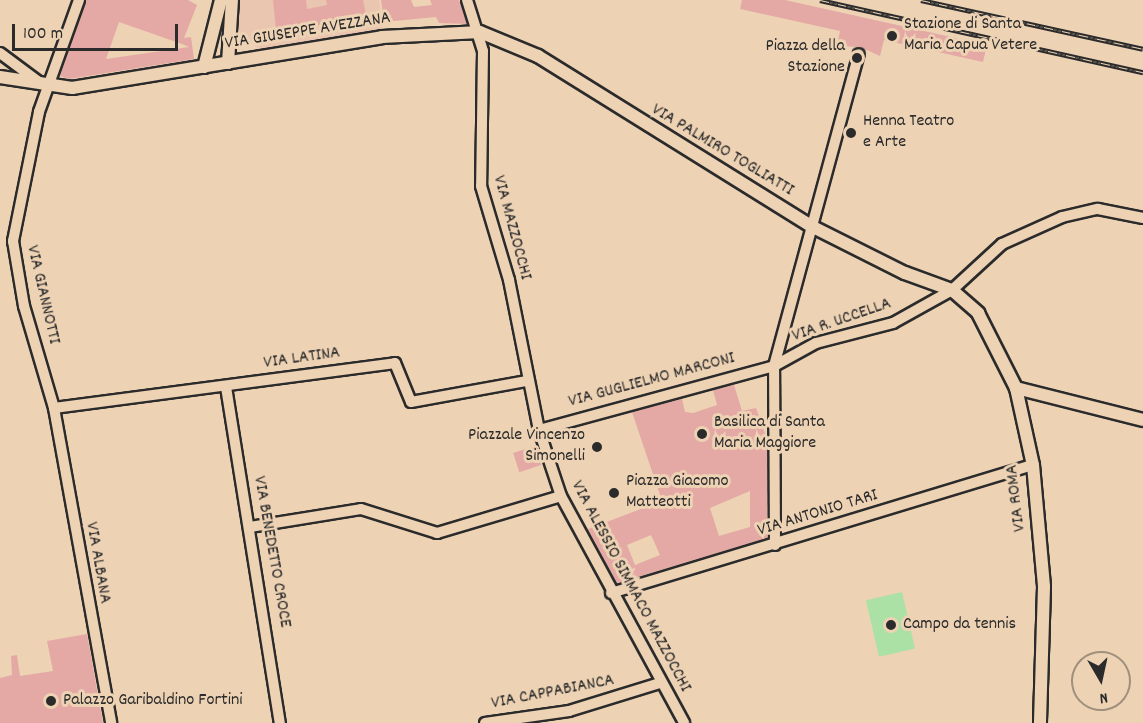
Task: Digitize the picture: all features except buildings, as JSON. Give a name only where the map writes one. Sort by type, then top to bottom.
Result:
[{"type":"street","name":"VIA GIANNOTTI","points":[[54,408],[24,306],[13,241],[44,83],[79,0]]},
{"type":"street","points":[[204,67],[221,0]]},
{"type":"street","points":[[228,63],[232,0]]},
{"type":"street","points":[[467,0],[480,32]]},
{"type":"street","name":"VIA GIUSEPPE AVEZZANA","points":[[0,77],[89,86],[382,37],[480,32]]},
{"type":"street","name":"VIA PALMIRO TOGLIATTI","points":[[480,32],[538,56],[811,226],[905,273],[952,290]]},
{"type":"street","name":"VIA MAZZOCCHI","points":[[480,32],[481,186],[509,280],[526,381],[539,430]]},
{"type":"street","points":[[0,53],[44,83]]},
{"type":"street","points":[[775,546],[774,366],[859,54]]},
{"type":"street","name":"VIA R. UCCELLA","points":[[774,366],[816,344],[894,323],[952,290],[1002,244],[1062,217],[1098,209],[1143,218]]},
{"type":"street","name":"VIA ROMA","points":[[952,290],[978,313],[1016,388],[1033,465],[1044,587],[1040,723]]},
{"type":"street","name":"VIA LATINA","points":[[54,408],[395,363],[411,402],[526,381]]},
{"type":"street","name":"VIA GUGLIELMO MARCONI","points":[[539,430],[774,366]]},
{"type":"street","name":"VIA BENEDETTO CROCE","points":[[226,387],[280,723]]},
{"type":"street","points":[[1016,388],[1143,420]]},
{"type":"street","name":"VIA ALBANA","points":[[54,408],[111,723]]},
{"type":"street","name":"VIA ALESSIO SIMMACO MAZZOCCHI","points":[[539,430],[561,496],[611,593],[684,723]]},
{"type":"street","name":"VIA ANTONIO TARI","points":[[611,593],[775,546],[1033,465]]},
{"type":"street","points":[[250,526],[361,509],[437,533],[561,496]]},
{"type":"street","name":"VIA CAPPABIANCA","points":[[485,723],[569,711],[660,683]]},
{"type":"shaded area","points":[[239,0],[379,0],[382,29],[259,49],[239,32]]},
{"type":"green space","name":"Campo da tennis","points":[[902,592],[915,649],[879,657],[866,600]]},
{"type":"railway","points":[[820,0],[1143,72]]},
{"type":"railway","points":[[921,0],[1143,49]]},
{"type":"place","name":"Stazione di Santa Maria Capua Vetere","points":[[892,36]]},
{"type":"place","name":"Piazza della Stazione","points":[[857,58]]},
{"type":"place","name":"Henna Teatro e Arte","points":[[851,133]]},
{"type":"place","name":"Basilica di Santa Maria Maggiore","points":[[702,434]]},
{"type":"place","name":"Piazzale Vincenzo Simonelli","points":[[597,447]]},
{"type":"place","name":"Piazza Giacomo Matteotti","points":[[614,493]]},
{"type":"place","name":"Campo da tennis","points":[[891,625]]},
{"type":"place","name":"Palazzo Garibaldino Fortini","points":[[51,701]]}]
